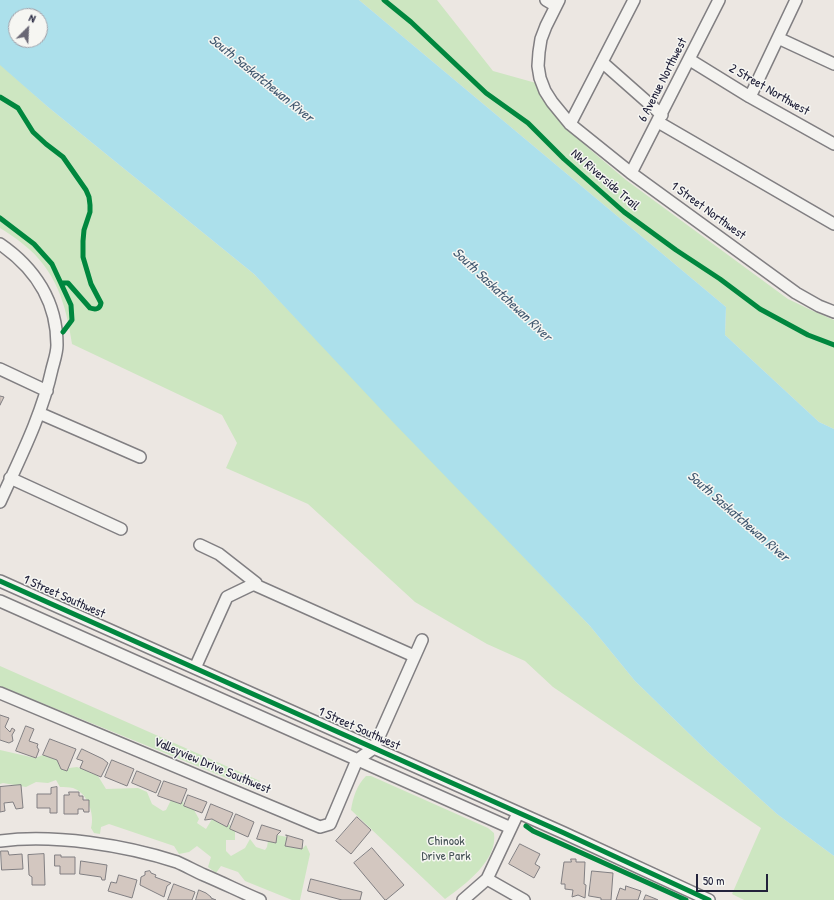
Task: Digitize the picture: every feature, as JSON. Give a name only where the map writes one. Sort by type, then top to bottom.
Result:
[{"type":"street","points":[[546,0],[557,3]]},
{"type":"street","points":[[570,124],[634,0]]},
{"type":"street","name":"6 Avenue Northwest","points":[[631,173],[660,119],[719,0]]},
{"type":"street","points":[[750,97],[796,0]]},
{"type":"street","name":"1 Street Northwest","points":[[557,3],[542,39],[538,66],[540,78],[545,91],[570,124],[631,173],[796,293],[819,306],[834,312]]},
{"type":"street","points":[[778,38],[834,64]]},
{"type":"street","name":"2 Street Northwest","points":[[690,60],[750,97],[834,144]]},
{"type":"street","points":[[602,62],[660,119],[834,224]]},
{"type":"street","points":[[0,244],[14,254],[31,270],[42,289],[52,308],[56,328],[57,347],[47,391],[39,413],[0,502]]},
{"type":"street","points":[[0,369],[47,391]]},
{"type":"street","points":[[39,413],[140,457]]},
{"type":"street","points":[[10,478],[121,529]]},
{"type":"street","points":[[195,668],[227,597],[256,583],[219,554],[200,545]]},
{"type":"street","name":"1 Street Southwest","points":[[0,580],[709,900]]},
{"type":"street","points":[[253,584],[414,656]]},
{"type":"street","points":[[0,601],[511,828]]},
{"type":"street","points":[[357,760],[374,748],[422,640]]},
{"type":"street","name":"Valleyview Drive Southwest","points":[[0,693],[320,827],[330,824],[357,760]]},
{"type":"street","points":[[463,900],[487,879],[518,813]]},
{"type":"street","points":[[0,841],[17,839],[60,840],[96,844],[132,851],[177,862],[260,900]]},
{"type":"street","points":[[487,879],[524,900]]},
{"type":"green space","points":[[359,0],[437,0],[493,71],[536,83],[557,116],[587,147],[626,180],[788,299],[834,320],[834,429],[819,422],[725,335],[726,307]]},
{"type":"green space","points":[[0,64],[48,107],[254,274],[590,626],[635,681],[708,752],[777,814],[834,856],[834,900],[744,900],[732,894],[761,828],[553,687],[525,661],[487,644],[415,602],[308,504],[226,468],[237,443],[222,415],[72,344],[63,302],[58,289],[44,265],[18,240],[0,228]]},
{"type":"green space","points":[[0,666],[260,781],[256,790],[0,686]]},
{"type":"green space","points":[[0,750],[35,758],[43,755],[57,760],[61,769],[67,771],[69,768],[77,767],[98,776],[106,789],[138,788],[147,792],[152,804],[163,811],[166,810],[171,800],[181,804],[183,801],[184,806],[194,810],[199,819],[197,823],[206,829],[212,819],[227,827],[229,824],[235,831],[235,840],[226,840],[226,851],[231,856],[245,848],[250,839],[256,847],[265,850],[268,841],[276,843],[277,835],[287,837],[285,846],[302,849],[306,845],[310,854],[300,900],[292,900],[245,881],[238,872],[221,866],[216,873],[208,867],[211,857],[197,846],[189,852],[179,854],[174,846],[109,824],[101,827],[100,834],[94,833],[91,828],[92,817],[89,805],[83,795],[73,788],[60,787],[56,780],[48,783],[36,782],[26,787],[3,783],[0,784]]},
{"type":"green space","name":"Chinook Drive Park","points":[[366,776],[371,776],[488,828],[494,833],[494,843],[486,862],[462,887],[445,899],[351,810],[356,792],[360,783]]},
{"type":"water","name":"South Saskatchewan River","points":[[0,0],[359,0],[726,307],[725,335],[819,422],[834,429],[834,856],[777,814],[708,752],[635,681],[590,626],[390,419],[254,274],[48,107],[0,65]]},
{"type":"building","points":[[0,396],[4,397],[0,405]]},
{"type":"building","points":[[0,715],[9,718],[5,727],[10,732],[12,728],[15,730],[12,735],[13,741],[9,743],[0,740]]},
{"type":"building","points":[[26,726],[34,729],[29,741],[38,744],[37,747],[39,750],[36,758],[16,751]]},
{"type":"building","points":[[50,739],[76,749],[67,771],[61,769],[57,760],[43,755]]},
{"type":"building","points":[[82,749],[108,763],[101,777],[80,768],[83,761],[77,759]]},
{"type":"building","points":[[112,760],[134,769],[127,786],[105,777]]},
{"type":"building","points":[[137,771],[161,781],[156,793],[132,783]]},
{"type":"building","points":[[164,781],[187,789],[181,804],[158,796]]},
{"type":"building","points":[[21,785],[23,808],[16,809],[13,802],[4,803],[5,811],[0,812],[0,787]]},
{"type":"building","points":[[57,787],[57,813],[50,813],[50,808],[37,808],[37,794],[51,794],[51,788]]},
{"type":"building","points":[[69,792],[79,792],[79,796],[83,796],[83,800],[89,800],[89,812],[84,812],[83,809],[78,809],[78,814],[64,814],[64,795],[69,795]]},
{"type":"building","points":[[188,795],[207,802],[202,813],[184,806]]},
{"type":"building","points":[[211,804],[233,813],[227,827],[212,819],[205,820]]},
{"type":"building","points":[[236,814],[254,822],[248,837],[230,829]]},
{"type":"building","points":[[357,817],[371,830],[351,854],[336,841]]},
{"type":"building","points":[[262,825],[281,831],[277,835],[276,843],[257,839]]},
{"type":"building","points":[[286,835],[303,840],[302,849],[285,846]]},
{"type":"building","points":[[520,844],[540,854],[535,864],[540,867],[534,878],[509,864]]},
{"type":"building","points":[[372,848],[404,885],[386,900],[354,863]]},
{"type":"building","points":[[1,851],[8,851],[9,855],[22,854],[23,869],[2,870]]},
{"type":"building","points":[[44,854],[45,885],[32,885],[32,877],[29,875],[28,855]]},
{"type":"building","points":[[55,855],[61,855],[61,857],[75,857],[75,874],[60,874],[60,866],[55,866]]},
{"type":"building","points":[[571,859],[576,859],[576,862],[585,862],[585,898],[578,895],[572,897],[573,890],[565,889],[565,884],[561,884],[564,862],[571,862]]},
{"type":"building","points":[[81,861],[107,865],[105,880],[102,880],[101,877],[80,874]]},
{"type":"building","points":[[150,871],[156,875],[155,877],[171,883],[167,886],[164,897],[140,885],[141,877],[145,875],[145,872]]},
{"type":"building","points":[[592,871],[613,873],[611,900],[601,900],[601,898],[589,896]]},
{"type":"building","points":[[119,875],[137,880],[132,898],[108,891],[111,882],[116,883]]},
{"type":"building","points":[[311,879],[362,892],[360,900],[342,900],[308,891]]},
{"type":"building","points":[[174,884],[195,892],[192,900],[168,900]]},
{"type":"building","points":[[626,886],[641,891],[638,900],[616,900],[620,888],[625,890]]},
{"type":"building","points":[[199,890],[206,893],[211,898],[216,900],[196,900]]},
{"type":"building","points":[[646,895],[656,899],[658,900],[644,900]]},
{"type":"cycle path","name":"NW Riverside Trail","points":[[384,0],[411,22],[486,93],[528,123],[564,159],[624,212],[760,309],[808,335],[834,345]]},
{"type":"cycle path","points":[[0,97],[18,108],[33,132],[63,157],[86,190],[89,197],[90,212],[84,230],[83,257],[91,284],[101,303],[100,307],[96,309],[90,308],[68,283],[61,283]]},
{"type":"cycle path","points":[[0,218],[34,244],[52,264],[71,305],[72,320],[63,332]]},
{"type":"cycle path","points":[[0,581],[564,833],[709,900]]},
{"type":"cycle path","points":[[526,826],[533,831],[686,900]]}]
